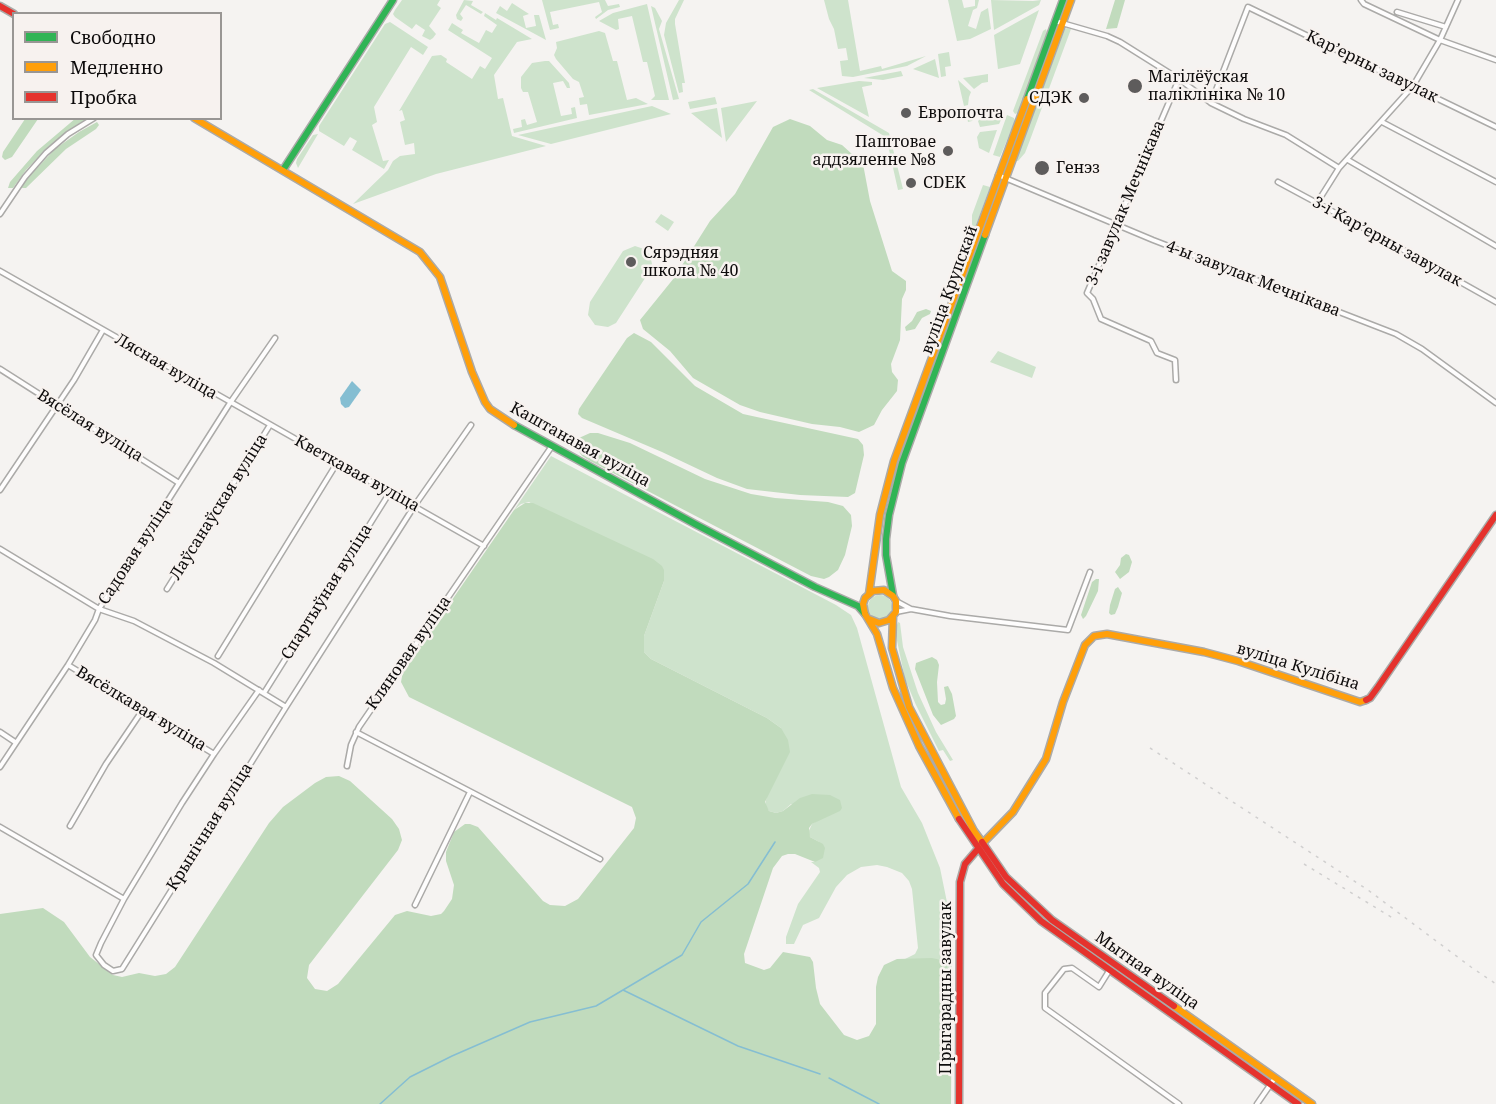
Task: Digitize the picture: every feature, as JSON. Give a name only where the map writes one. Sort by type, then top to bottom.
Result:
[{"type":"main road","points":[[283,170],[393,0]]},
{"type":"main road","name":"вуліца Крупскай","points":[[895,598],[886,555],[886,539],[889,515],[902,463],[1063,0]]},
{"type":"main road","name":"вуліца Крупскай","points":[[867,596],[880,514],[894,461],[1071,0]]},
{"type":"main road","name":"Каштанавая вуліца","points":[[197,120],[420,252],[440,277],[472,372],[490,409],[552,447],[715,535],[858,606]]},
{"type":"main road","name":"вуліца Кулібіна","points":[[980,847],[1013,812],[1046,759],[1063,702],[1085,645],[1094,636],[1107,634],[1184,648],[1238,661],[1360,702],[1370,698],[1378,687],[1496,515]]},
{"type":"main road","points":[[895,614],[890,620],[879,623],[867,617],[858,606],[873,591],[884,590],[895,598],[895,614],[892,648],[903,690],[980,847]]},
{"type":"main road","points":[[867,596],[863,609],[877,634],[893,688],[906,718],[980,847]]},
{"type":"main road","name":"Прыгарадны завулак","points":[[959,1104],[961,873],[965,864],[980,847]]},
{"type":"main road","name":"Мытная вуліца","points":[[980,847],[1003,884],[1041,921],[1110,971],[1272,1081],[1312,1104]]},
{"type":"main road","name":"Мытная вуліца","points":[[980,847],[1006,877],[1052,920],[1232,1046],[1299,1104]]},
{"type":"street","points":[[1360,0],[1440,40],[1496,60]]},
{"type":"street","points":[[1317,203],[1339,168],[1413,86],[1440,40],[1458,0]]},
{"type":"street","name":"Карʼерны завулак","points":[[1211,103],[1248,7],[1496,127]]},
{"type":"street","points":[[1396,12],[1446,27]]},
{"type":"street","points":[[1055,21],[1120,42],[1179,79],[1211,103],[1286,135],[1339,168]]},
{"type":"street","name":"3-і завулак Мечнікава","points":[[1176,380],[1175,360],[1157,353],[1151,341],[1101,319],[1093,299],[1087,293],[1179,79]]},
{"type":"street","points":[[0,214],[25,177],[46,153],[68,134],[91,120]]},
{"type":"street","points":[[1382,122],[1496,182]]},
{"type":"street","points":[[1348,160],[1496,246]]},
{"type":"street","name":"4-ы завулак Мечнікава","points":[[1002,176],[1116,225],[1396,334],[1422,349],[1496,403]]},
{"type":"street","name":"3-і Карʼерны завулак","points":[[1278,182],[1496,302]]},
{"type":"street","name":"Лясная вуліца","points":[[0,271],[230,403]]},
{"type":"street","name":"Лясная вуліца","points":[[0,490],[74,380],[103,330]]},
{"type":"street","name":"Садовая вуліца","points":[[0,766],[68,665],[95,620],[99,609],[230,403],[275,338]]},
{"type":"street","name":"Вясёлая вуліца","points":[[0,369],[180,483]]},
{"type":"street","name":"Кветкавая вуліца","points":[[230,403],[415,505],[484,546]]},
{"type":"street","name":"Лаўсанаўская вуліца","points":[[167,589],[270,425]]},
{"type":"street","name":"Крынічная вуліца","points":[[124,899],[97,951],[98,959],[113,971],[122,969],[286,706],[415,505],[471,425]]},
{"type":"street","name":"Кляновая вуліца","points":[[347,766],[356,732],[552,447]]},
{"type":"street","points":[[218,656],[337,463]]},
{"type":"street","name":"Спартыўная вуліца","points":[[124,899],[214,753],[261,692],[390,492]]},
{"type":"street","points":[[0,549],[99,609],[134,621],[214,663],[286,706]]},
{"type":"street","points":[[895,598],[911,609],[1068,630],[1090,572]]},
{"type":"street","points":[[895,614],[911,609]]},
{"type":"street","name":"Вясёлкавая вуліца","points":[[68,665],[214,753]]},
{"type":"street","points":[[70,826],[106,764],[142,711]]},
{"type":"street","points":[[0,732],[15,742]]},
{"type":"street","points":[[356,732],[600,859]]},
{"type":"street","points":[[416,904],[470,792]]},
{"type":"street","points":[[0,827],[124,899]]},
{"type":"street","points":[[1110,971],[1099,987],[1072,968],[1064,969],[1045,993],[1045,1008],[1179,1104]]},
{"type":"street","points":[[1257,1104],[1272,1081]]},
{"type":"green space","points":[[402,0],[440,0],[437,5],[441,8],[429,26],[436,34],[433,38],[430,40],[422,36],[425,30],[416,24],[412,29],[395,17],[393,14]]},
{"type":"green space","points":[[464,0],[473,1],[471,5],[483,12],[481,14],[466,5],[460,14],[463,18],[461,21],[457,19],[456,15]]},
{"type":"green space","points":[[542,0],[605,0],[608,6],[619,4],[620,7],[608,10],[596,19],[595,17],[602,12],[599,2],[550,12],[553,25],[558,24],[559,28],[550,30]]},
{"type":"green space","points":[[679,0],[684,0],[675,24],[685,83],[682,83],[683,92],[679,93],[664,35],[666,23]]},
{"type":"green space","points":[[824,0],[848,0],[860,71],[881,66],[882,69],[926,56],[907,66],[853,77],[842,76],[840,61],[848,60],[846,48],[838,49]]},
{"type":"green space","points":[[948,0],[962,0],[964,8],[975,6],[975,0],[979,0],[968,26],[976,29],[981,12],[988,8],[991,29],[970,39],[957,41]]},
{"type":"green space","points":[[991,0],[1041,0],[1039,5],[994,30]]},
{"type":"green space","points":[[1115,0],[1125,0],[1117,28],[1106,29]]},
{"type":"green space","points":[[512,3],[529,14],[523,16],[526,28],[536,26],[534,15],[539,15],[546,40],[496,13],[500,6],[507,11]]},
{"type":"green space","points":[[647,4],[669,100],[651,100],[655,96],[647,62],[643,62],[632,16],[618,19],[619,29],[616,30],[599,21],[613,13]]},
{"type":"green space","points":[[651,6],[655,8],[662,21],[659,29],[679,99],[673,100]]},
{"type":"green space","points":[[1039,10],[1020,64],[998,69],[994,35]]},
{"type":"green space","points":[[485,13],[532,39],[517,42],[494,75],[498,99],[503,98],[512,136],[546,146],[436,174],[353,204],[388,170],[393,161],[400,156],[415,154],[414,143],[405,145],[400,122],[405,120],[402,110],[399,111],[432,56],[441,55],[447,59],[446,62],[472,79],[480,66],[485,69],[492,58],[448,30],[452,23],[463,30],[461,33],[479,43],[486,30],[492,33],[497,25],[484,16]]},
{"type":"green space","points":[[390,22],[428,47],[423,55],[411,47],[374,107],[377,122],[372,125],[383,161],[389,160],[384,169],[352,150],[357,141],[350,137],[344,146],[319,131],[319,126],[385,24]]},
{"type":"green space","points":[[1046,29],[1047,32],[1018,113],[1015,114],[1013,111],[1043,31]]},
{"type":"green space","points":[[1065,29],[1071,29],[1030,140],[1025,153],[1016,161]]},
{"type":"green space","points":[[599,31],[605,33],[613,61],[617,61],[627,100],[636,98],[648,104],[589,115],[587,104],[580,105],[579,98],[584,97],[579,82],[573,79],[556,59],[554,55],[557,48],[556,42]]},
{"type":"green space","points":[[949,52],[951,66],[945,67],[946,76],[941,77],[938,54]]},
{"type":"green space","points":[[935,59],[939,78],[913,69]]},
{"type":"green space","points":[[549,61],[569,83],[570,88],[567,88],[563,81],[553,83],[561,116],[572,114],[571,108],[575,107],[577,118],[514,133],[513,129],[522,127],[521,120],[525,119],[527,125],[537,122],[528,92],[523,92],[521,88],[521,77],[532,63]]},
{"type":"green space","points":[[901,71],[903,76],[883,80],[864,78]]},
{"type":"green space","points":[[988,74],[988,82],[974,89],[963,78]]},
{"type":"green space","points":[[958,80],[971,92],[968,105],[964,106]]},
{"type":"green space","points":[[859,81],[872,82],[872,85],[862,87],[869,117],[817,88]]},
{"type":"green space","points":[[813,89],[889,133],[903,189],[898,190],[884,136],[809,90]]},
{"type":"green space","points":[[715,97],[717,104],[690,109],[688,102]]},
{"type":"green space","points":[[757,101],[726,142],[721,108]]},
{"type":"green space","points":[[652,106],[671,114],[551,144],[518,135]]},
{"type":"green space","points":[[977,107],[980,112],[968,122],[965,108]]},
{"type":"green space","points":[[717,108],[722,138],[691,113]]},
{"type":"green space","points":[[997,114],[1002,118],[999,124],[980,127],[978,121],[984,115],[990,117]]},
{"type":"green space","points":[[1007,115],[1015,121],[1000,157],[993,155]]},
{"type":"green space","points":[[790,119],[810,126],[827,140],[842,145],[863,164],[870,201],[892,271],[906,281],[906,290],[902,299],[900,340],[891,364],[892,372],[898,380],[897,391],[874,425],[859,432],[812,424],[740,405],[693,378],[670,351],[643,329],[640,320],[674,278],[710,221],[735,194],[773,127]]},
{"type":"green space","points":[[24,120],[37,120],[12,157],[5,160],[2,157]]},
{"type":"green space","points":[[74,120],[87,120],[49,146],[26,170],[13,188],[8,188],[10,182],[37,151]]},
{"type":"green space","points":[[97,122],[99,125],[96,129],[66,149],[26,188],[22,188],[23,183],[55,149]]},
{"type":"green space","points":[[997,130],[989,153],[979,148],[977,137],[980,132]]},
{"type":"green space","points":[[318,134],[298,168],[297,159],[313,135]]},
{"type":"green space","points":[[983,185],[990,187],[957,273],[953,266],[958,253],[964,247],[964,238],[967,229],[972,224],[972,215]]},
{"type":"green space","points":[[661,214],[674,222],[668,231],[655,222]]},
{"type":"green space","points":[[635,246],[644,249],[650,255],[652,264],[649,272],[616,323],[608,327],[595,325],[588,315],[590,302],[623,251]]},
{"type":"green space","points":[[926,309],[931,311],[930,314],[922,318],[915,329],[906,331],[905,327],[917,312]]},
{"type":"green space","points":[[634,333],[651,342],[695,386],[743,414],[858,439],[863,445],[864,455],[855,493],[848,497],[747,489],[582,418],[578,414],[579,409],[627,338]]},
{"type":"green space","points":[[998,351],[1036,367],[1032,378],[990,362]]},
{"type":"green space","points":[[590,433],[598,433],[630,443],[705,479],[751,494],[828,502],[843,506],[851,515],[852,526],[845,555],[838,570],[824,579],[811,576],[590,461],[582,456],[576,447],[579,438]]},
{"type":"green space","points":[[551,456],[836,605],[851,615],[857,628],[901,787],[922,823],[940,868],[950,917],[952,977],[946,964],[941,960],[905,959],[915,954],[918,948],[912,889],[902,873],[877,865],[861,867],[847,875],[836,887],[819,918],[803,925],[794,944],[786,944],[786,937],[798,904],[820,872],[819,868],[811,862],[815,862],[819,842],[810,837],[808,833],[812,824],[817,821],[791,804],[783,811],[776,813],[769,811],[765,805],[781,728],[767,718],[651,659],[644,652],[644,636],[664,581],[529,502],[521,504],[514,510]]},
{"type":"green space","points":[[525,503],[533,503],[653,559],[662,566],[664,581],[644,636],[644,652],[651,659],[767,718],[781,728],[788,740],[790,752],[765,802],[769,811],[776,813],[783,811],[800,798],[812,794],[830,795],[840,800],[842,808],[840,811],[812,824],[809,828],[810,837],[823,844],[825,848],[823,858],[815,862],[795,854],[788,854],[782,856],[773,868],[744,954],[745,963],[764,970],[770,968],[783,952],[810,957],[813,962],[820,1004],[844,1035],[857,1040],[869,1036],[876,1024],[876,987],[884,965],[897,959],[941,960],[946,964],[952,977],[951,1104],[0,1104],[0,914],[43,908],[64,922],[90,957],[113,975],[122,977],[139,973],[155,976],[166,974],[175,967],[269,823],[283,807],[326,777],[339,776],[350,781],[392,819],[399,829],[402,840],[398,850],[309,965],[307,978],[315,989],[327,991],[338,984],[395,915],[407,911],[431,916],[444,911],[452,899],[454,885],[446,861],[446,852],[454,832],[465,824],[478,827],[543,901],[550,905],[565,906],[578,899],[634,828],[636,818],[632,807],[409,697],[401,682],[403,671],[514,510]]},
{"type":"green space","points":[[1126,554],[1132,562],[1129,572],[1120,579],[1115,572],[1120,565],[1121,558]]},
{"type":"green space","points":[[1099,579],[1098,591],[1083,619],[1081,615],[1092,582]]},
{"type":"green space","points":[[1118,587],[1122,593],[1115,614],[1111,615],[1110,605],[1115,589]]},
{"type":"green space","points":[[880,595],[888,599],[892,607],[888,615],[880,619],[872,615],[868,607],[872,599]]},
{"type":"green space","points":[[898,622],[903,647],[918,693],[936,732],[953,760],[950,761],[943,750],[939,751],[905,679],[895,631]]},
{"type":"green space","points":[[932,657],[939,665],[938,702],[941,705],[945,704],[944,687],[948,686],[952,694],[956,716],[941,725],[933,715],[915,669],[916,663]]},
{"type":"water","points":[[352,381],[361,390],[349,407],[345,408],[340,398]]},
{"type":"waterway","points":[[380,1104],[410,1077],[452,1056],[530,1022],[596,1006],[682,955],[701,922],[748,884],[775,842]]},
{"type":"waterway","points":[[623,990],[738,1046],[820,1074]]},
{"type":"waterway","points":[[829,1078],[879,1104]]},
{"type":"railway","points":[[1150,748],[1368,890],[1496,984]]},
{"type":"railway","points":[[1304,864],[1396,920]]},
{"type":"traffic: fast","points":[[283,170],[393,0]]},
{"type":"traffic: fast","points":[[1027,99],[1063,0]]},
{"type":"traffic: fast","points":[[893,595],[886,555],[886,539],[889,515],[902,463],[985,235]]},
{"type":"traffic: fast","points":[[514,425],[695,524],[815,587],[858,606],[865,614]]},
{"type":"traffic: slow","points":[[985,235],[1071,0]]},
{"type":"traffic: slow","points":[[869,594],[880,515],[894,461],[1027,99]]},
{"type":"traffic: slow","points":[[197,120],[420,252],[440,277],[472,372],[485,402],[490,409],[514,425]]},
{"type":"traffic: slow","points":[[869,619],[879,623],[889,620],[896,612],[896,601],[893,596],[884,590],[873,591],[865,598],[863,604],[865,614],[877,634],[893,688],[919,746],[959,819]]},
{"type":"traffic: slow","points":[[893,616],[892,648],[909,707],[974,831],[982,842]]},
{"type":"traffic: slow","points":[[982,844],[1013,812],[1046,759],[1063,702],[1085,645],[1094,636],[1107,634],[1204,652],[1238,661],[1360,702],[1366,700]]},
{"type":"traffic: slow","points":[[1174,1006],[1312,1104]]},
{"type":"traffic: jam","points":[[0,6],[12,13]]},
{"type":"traffic: jam","points":[[1366,700],[1378,687],[1496,515]]},
{"type":"traffic: jam","points":[[959,819],[1003,884],[1041,921],[1298,1104]]},
{"type":"traffic: jam","points":[[982,842],[1006,877],[1052,920],[1174,1006]]},
{"type":"traffic: jam","points":[[959,1104],[960,882],[965,864],[977,850]]},
{"type":"place","name":"Магілёўская паліклініка № 10","points":[[1135,86]]},
{"type":"place","name":"СДЭК","points":[[1084,98]]},
{"type":"place","name":"Европочта","points":[[906,113]]},
{"type":"place","name":"Паштовае аддзяленне №8","points":[[948,151]]},
{"type":"place","name":"Генэз","points":[[1042,168]]},
{"type":"place","name":"CDEK","points":[[911,183]]},
{"type":"place","name":"Сярэдняя школа № 40","points":[[631,262]]}]
